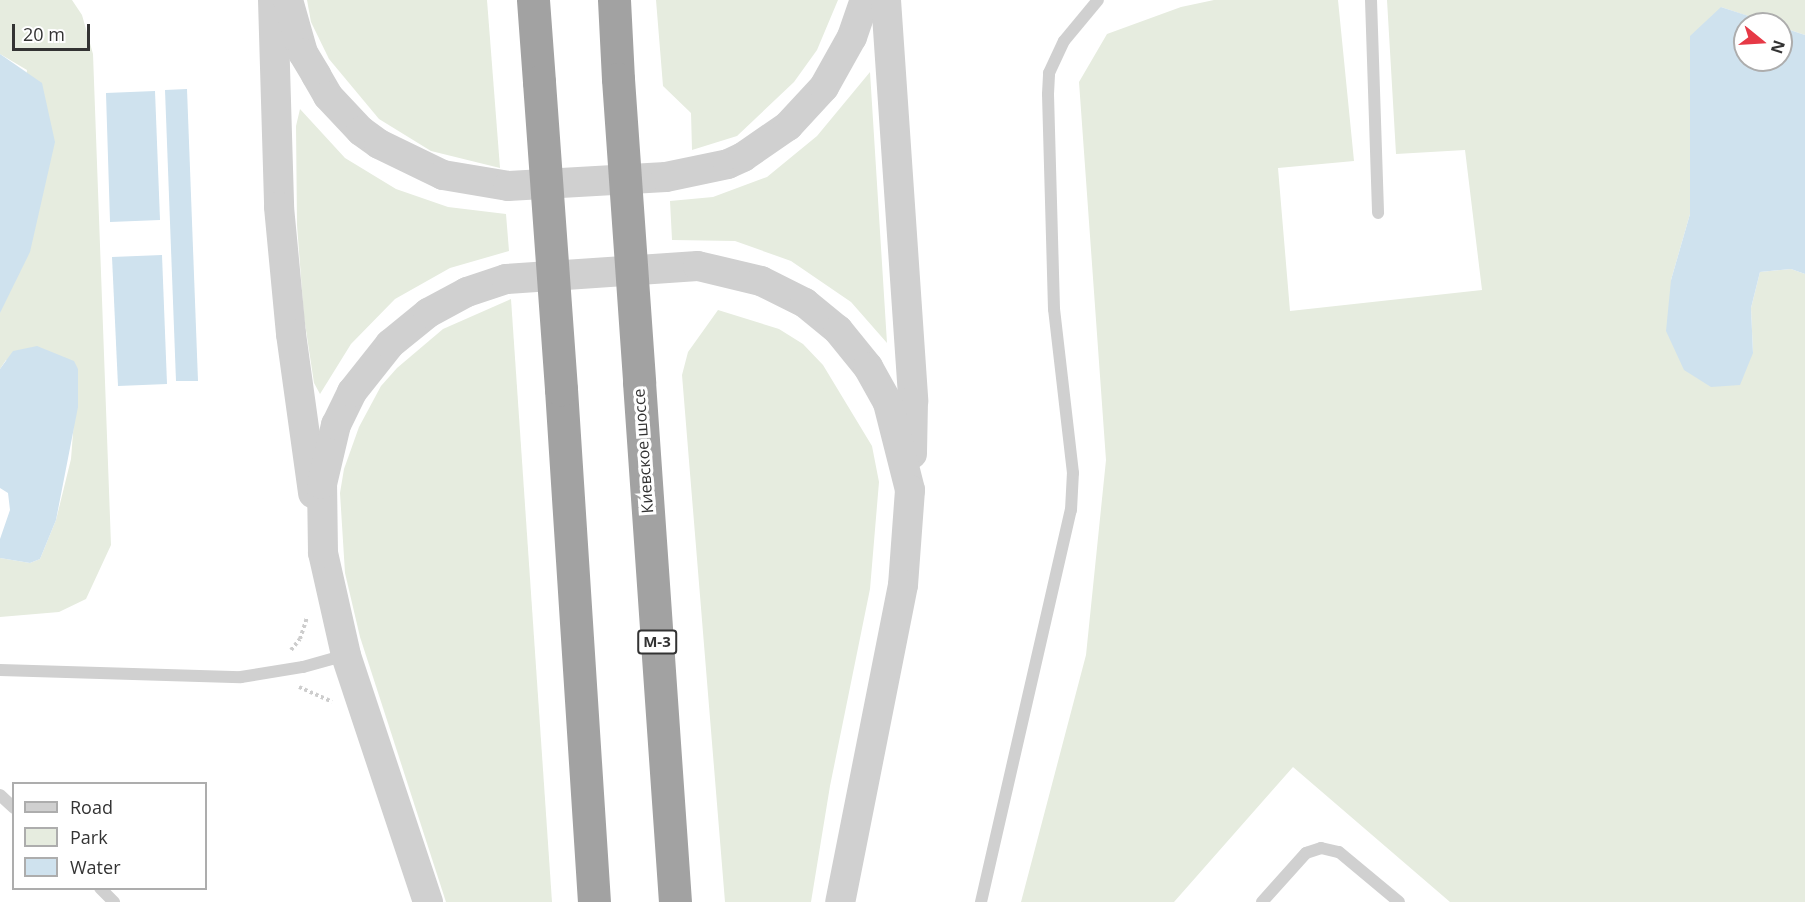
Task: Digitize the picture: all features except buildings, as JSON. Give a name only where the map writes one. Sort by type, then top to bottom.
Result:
[{"type":"highway","points":[[533,0],[594,902]]},
{"type":"highway","name":"Киевское шоссе","points":[[614,0],[675,902]]},
{"type":"street","points":[[273,0],[279,207],[284,275],[321,536],[346,654],[428,902]]},
{"type":"street","points":[[288,0],[300,45],[316,75],[328,96],[361,131],[379,144],[435,172],[466,182],[508,186],[666,177],[728,164],[743,157],[788,126],[824,87],[852,37],[865,0]]},
{"type":"street","points":[[840,902],[903,585],[910,490],[913,401],[886,0]]},
{"type":"street","points":[[321,536],[322,484],[330,441],[364,375],[390,344],[428,313],[467,292],[506,279],[712,266],[747,276],[791,296],[828,320],[868,368],[891,412],[910,490]]},
{"type":"lane","points":[[981,902],[1071,510],[1073,473],[1054,309],[1049,73],[1064,41],[1098,0]]},
{"type":"lane","points":[[1371,0],[1378,213]]},
{"type":"lane","points":[[0,670],[241,677],[275,673],[346,654]]},
{"type":"lane","points":[[0,795],[12,806]]},
{"type":"lane","points":[[1262,902],[1306,853],[1321,848],[1339,852],[1398,902]]},
{"type":"lane","points":[[102,890],[114,902]]},
{"type":"path","points":[[275,673],[325,696],[337,712]]},
{"type":"green space","points":[[0,0],[72,0],[82,15],[93,54],[111,545],[86,599],[59,612],[0,617],[0,558],[30,563],[40,559],[56,520],[71,459],[78,369],[6,360],[0,369],[0,313],[27,70],[0,54]]},
{"type":"green space","points":[[307,0],[487,0],[500,168],[431,151],[379,119],[329,59],[311,22]]},
{"type":"green space","points":[[656,0],[838,0],[817,50],[794,82],[737,136],[692,150],[691,113],[663,86]]},
{"type":"green space","points":[[1214,0],[1338,0],[1354,161],[1278,168],[1290,311],[1482,290],[1465,150],[1396,154],[1387,0],[1805,0],[1805,35],[1793,31],[1793,12],[1736,12],[1721,7],[1690,214],[1671,280],[1753,353],[1751,308],[1760,272],[1791,269],[1805,274],[1805,902],[1450,902],[1293,767],[1174,902],[1021,902],[1086,655],[1106,460],[1079,82],[1107,34],[1181,7]]},
{"type":"green space","points":[[870,72],[887,343],[851,302],[791,261],[735,241],[672,240],[670,201],[713,197],[767,177],[817,136]]},
{"type":"green space","points":[[300,109],[345,158],[396,189],[448,207],[506,214],[509,251],[450,268],[395,299],[351,344],[320,394],[314,383],[304,317],[297,225],[296,126]]},
{"type":"green space","points":[[511,299],[552,902],[446,902],[360,637],[345,573],[340,493],[344,469],[359,427],[381,386],[397,368],[443,329]]},
{"type":"green space","points":[[718,310],[779,329],[803,344],[823,365],[872,446],[879,482],[870,589],[830,786],[811,902],[725,902],[682,375],[688,352]]},
{"type":"water","points":[[1721,7],[1736,12],[1733,12],[1733,72],[1793,72],[1793,31],[1805,35],[1805,274],[1791,269],[1760,272],[1751,308],[1753,353],[1740,385],[1711,387],[1684,370],[1666,331],[1671,280],[1690,214],[1690,36]]},
{"type":"water","points":[[0,54],[42,83],[55,142],[30,252],[0,313]]},
{"type":"water","points":[[187,89],[198,381],[176,381],[165,90]]},
{"type":"water","points":[[155,91],[160,220],[110,222],[106,93]]},
{"type":"water","points":[[162,255],[167,384],[118,386],[112,257]]},
{"type":"water","points":[[37,346],[74,361],[78,369],[78,407],[56,520],[40,559],[30,563],[0,558],[0,539],[10,510],[8,493],[0,488],[0,369],[13,351]]}]
